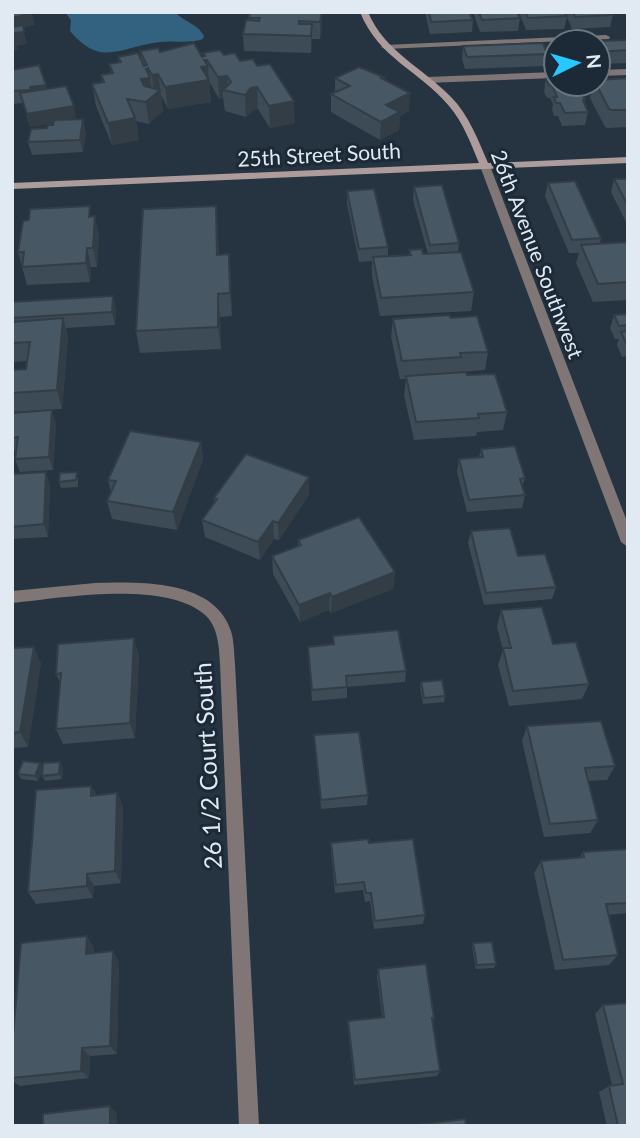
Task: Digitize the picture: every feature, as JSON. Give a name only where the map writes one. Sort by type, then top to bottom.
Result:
[{"type":"main road","name":"26th Avenue Southwest","points":[[364,12],[371,30],[385,47],[446,96],[463,117],[485,166]]},
{"type":"main road","name":"25th Street South","points":[[12,186],[628,160]]},
{"type":"street","points":[[385,47],[542,40]]},
{"type":"street","points":[[427,80],[542,76]]},
{"type":"street","name":"26th Avenue Southwest","points":[[485,166],[628,542]]},
{"type":"street","name":"26 1/2 Court South","points":[[12,597],[147,587],[186,595],[209,608],[222,629],[228,684],[249,1126]]},
{"type":"water","points":[[65,12],[175,12],[204,36],[203,39],[187,42],[160,42],[101,52],[91,49],[70,31],[71,20]]},
{"type":"building","points":[[12,12],[31,12],[32,13],[12,18]]},
{"type":"building","points":[[250,12],[322,12],[320,22],[299,21],[299,24],[312,24],[311,36],[243,34],[246,20],[259,21],[260,18],[249,18]]},
{"type":"building","points":[[429,12],[469,12],[473,20],[431,22]]},
{"type":"building","points":[[479,12],[517,12],[520,18],[482,20]]},
{"type":"building","points":[[526,12],[564,12],[567,16],[528,18]]},
{"type":"building","points":[[573,12],[612,12],[613,15],[575,17]]},
{"type":"building","points":[[12,22],[13,27],[23,25],[24,32],[14,33],[15,38],[12,38]]},
{"type":"building","points":[[628,40],[628,50],[612,51],[612,41]]},
{"type":"building","points":[[194,43],[202,57],[205,56],[203,53],[220,50],[224,55],[235,53],[240,61],[253,59],[257,66],[270,64],[294,101],[269,106],[257,87],[251,88],[245,95],[223,90],[231,82],[227,76],[218,77],[207,60],[204,60],[208,66],[201,67],[209,80],[165,87],[158,74],[152,75],[148,68],[146,69],[150,78],[141,79],[144,86],[160,90],[146,102],[127,99],[135,118],[108,123],[92,84],[104,82],[101,75],[113,73],[109,64],[121,62],[118,57],[138,53],[144,66],[147,65],[140,51],[158,48],[160,52]]},
{"type":"building","points":[[542,43],[542,54],[467,57],[463,46]]},
{"type":"building","points":[[39,65],[46,85],[30,87],[31,90],[12,91],[12,70]]},
{"type":"building","points":[[359,67],[384,77],[381,78],[410,93],[386,105],[400,112],[381,122],[331,94],[350,86],[335,78]]},
{"type":"building","points":[[628,78],[628,110],[609,109],[603,98],[612,98],[612,79]]},
{"type":"building","points":[[66,86],[74,106],[27,114],[20,93]]},
{"type":"building","points":[[554,98],[584,98],[588,112],[565,113],[560,103],[556,103]]},
{"type":"building","points":[[83,119],[80,140],[28,142],[31,129],[47,128],[48,125],[53,125],[54,120]]},
{"type":"building","points":[[614,179],[628,179],[628,206]]},
{"type":"building","points":[[575,181],[601,238],[572,240],[548,183]]},
{"type":"building","points":[[442,185],[459,243],[430,245],[414,187]]},
{"type":"building","points":[[374,189],[388,247],[359,249],[347,191]]},
{"type":"building","points":[[90,206],[89,217],[95,216],[93,248],[87,248],[86,263],[22,267],[24,252],[18,252],[23,221],[29,220],[30,209]]},
{"type":"building","points":[[216,206],[217,255],[229,254],[230,293],[218,294],[218,327],[136,331],[143,209]]},
{"type":"building","points":[[628,242],[628,282],[598,284],[581,245]]},
{"type":"building","points":[[422,249],[423,254],[461,252],[474,292],[381,298],[373,257],[411,255],[409,250]]},
{"type":"building","points":[[113,296],[112,312],[12,318],[12,302]]},
{"type":"building","points":[[628,314],[628,325],[619,326],[614,315]]},
{"type":"building","points":[[449,315],[451,318],[477,316],[488,352],[460,353],[461,357],[402,361],[393,319]]},
{"type":"building","points":[[63,318],[57,390],[12,393],[12,370],[26,369],[30,342],[12,343],[12,322]]},
{"type":"building","points":[[628,331],[628,343],[626,343],[621,332]]},
{"type":"building","points":[[466,372],[467,375],[495,374],[507,412],[478,414],[479,418],[416,422],[406,376]]},
{"type":"building","points":[[52,410],[49,457],[15,459],[18,437],[12,438],[12,413]]},
{"type":"building","points":[[130,431],[201,442],[173,512],[107,501],[116,481],[108,480]]},
{"type":"building","points":[[515,446],[525,478],[520,479],[525,495],[469,500],[459,459],[483,457],[481,449]]},
{"type":"building","points":[[246,454],[309,477],[278,523],[273,521],[258,542],[202,520],[217,499],[214,498]]},
{"type":"building","points":[[46,472],[44,524],[12,527],[12,474]]},
{"type":"building","points":[[77,472],[76,480],[59,482],[60,473]]},
{"type":"building","points":[[359,517],[395,572],[332,597],[330,593],[299,605],[272,556],[301,545],[298,540]]},
{"type":"building","points":[[510,528],[518,556],[545,554],[556,587],[486,593],[471,531]]},
{"type":"building","points":[[542,607],[553,644],[576,642],[589,684],[513,691],[503,648],[511,648],[501,610]]},
{"type":"building","points":[[398,630],[406,671],[346,676],[347,687],[312,690],[308,647],[334,644],[333,636]]},
{"type":"building","points":[[134,638],[130,723],[56,729],[61,673],[56,674],[58,644]]},
{"type":"building","points":[[34,647],[20,732],[12,733],[12,648]]},
{"type":"building","points":[[442,680],[445,696],[424,698],[421,682]]},
{"type":"building","points":[[601,721],[615,766],[585,768],[598,820],[550,824],[527,726]]},
{"type":"building","points":[[359,732],[368,795],[321,800],[314,735]]},
{"type":"building","points":[[23,761],[40,763],[35,776],[18,774]]},
{"type":"building","points":[[60,762],[59,774],[42,776],[43,763]]},
{"type":"building","points":[[91,786],[91,796],[117,793],[115,871],[87,874],[87,886],[28,892],[36,790]]},
{"type":"building","points":[[368,839],[369,843],[413,839],[425,915],[375,921],[371,893],[366,893],[364,882],[336,885],[331,843]]},
{"type":"building","points":[[628,849],[628,903],[606,904],[618,955],[563,960],[541,861],[584,857],[583,852]]},
{"type":"building","points":[[87,936],[86,954],[113,951],[110,1046],[82,1048],[81,1071],[12,1078],[21,943]]},
{"type":"building","points":[[492,942],[496,964],[477,965],[473,943]]},
{"type":"building","points":[[426,964],[440,1071],[355,1080],[348,1021],[384,1017],[378,969]]},
{"type":"building","points":[[628,1003],[628,1126],[618,1126],[609,1086],[623,1084],[603,1005]]},
{"type":"building","points":[[110,1106],[110,1126],[43,1126],[43,1114]]},
{"type":"building","points":[[465,1119],[466,1126],[409,1126]]}]
